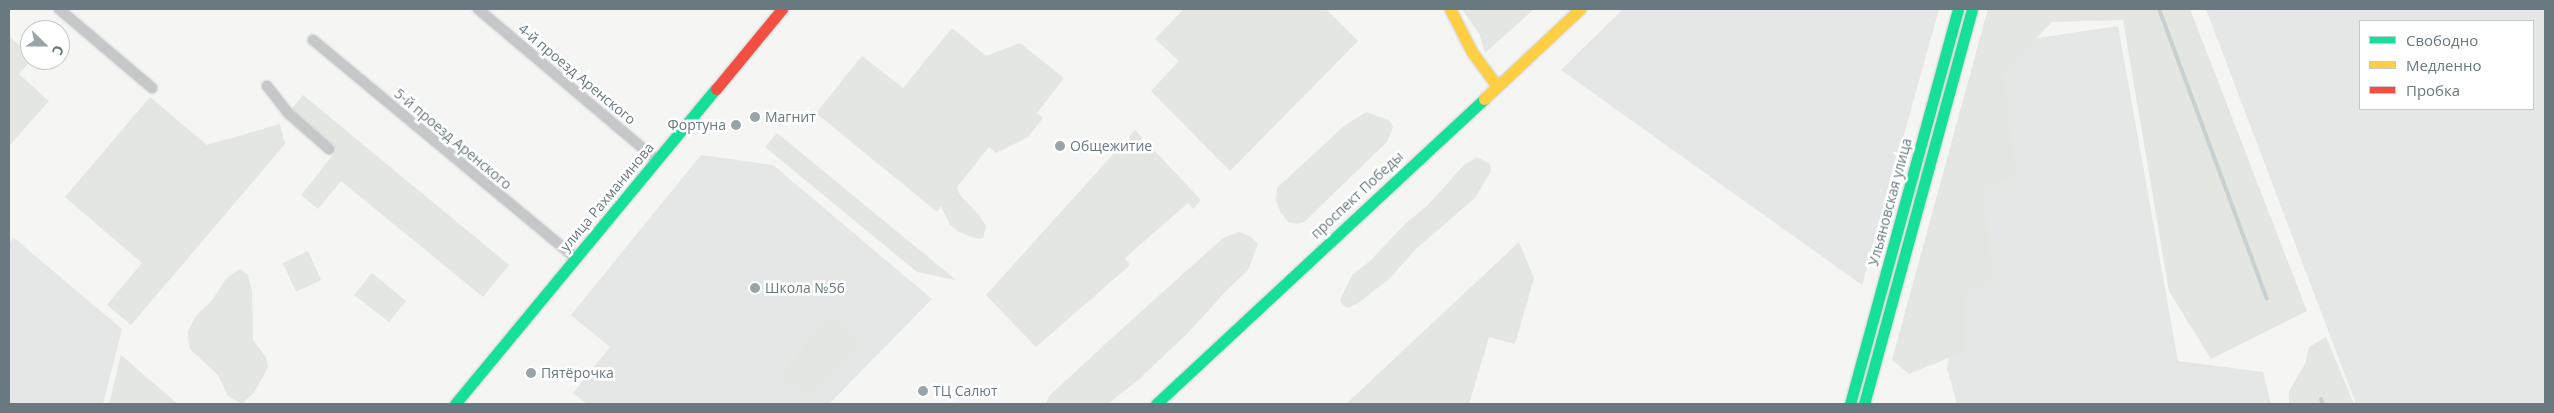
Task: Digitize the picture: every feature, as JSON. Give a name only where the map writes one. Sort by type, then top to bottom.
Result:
[{"type":"main road","name":"улица Рахманинова","points":[[455,404],[782,9]]},
{"type":"main road","points":[[1450,9],[1472,52],[1486,74],[1498,86]]},
{"type":"main road","name":"проспект Победы","points":[[1156,404],[1580,9]]},
{"type":"main road","name":"Ульяновская улица","points":[[1850,404],[1958,9]]},
{"type":"main road","name":"Ульяновская улица","points":[[1864,404],[1972,9]]},
{"type":"street","points":[[59,9],[152,88]]},
{"type":"street","name":"4-й проезд Аренского","points":[[478,9],[657,160]]},
{"type":"street","name":"5-й проезд Аренского","points":[[313,40],[576,258]]},
{"type":"street","points":[[268,86],[288,112],[329,149]]},
{"type":"shaded area","points":[[1184,9],[1326,9],[1358,41],[1230,171],[1151,91],[1179,61],[1155,39]]},
{"type":"shaded area","points":[[1462,9],[1534,9],[1485,53],[1480,35]]},
{"type":"shaded area","points":[[1623,9],[1939,9],[1862,285],[1561,70]]},
{"type":"shaded area","points":[[1988,9],[2190,9],[2307,311],[2211,359],[2169,291],[2123,20],[2052,22],[2003,72],[2016,177],[1983,188],[1992,280],[1966,291],[1966,351],[1909,374],[1892,360]]},
{"type":"shaded area","points":[[2206,9],[2545,9],[2545,404],[2356,404]]},
{"type":"shaded area","points":[[2118,26],[2178,361],[2263,372],[2271,404],[1957,404],[1947,368],[2003,43]]},
{"type":"shaded area","points":[[952,28],[986,56],[1020,43],[1064,78],[1037,113],[1043,118],[1028,137],[996,153],[989,147],[957,187],[960,195],[979,215],[986,226],[983,238],[978,239],[959,232],[950,225],[941,206],[937,212],[816,113],[862,56],[903,88]]},
{"type":"shaded area","points":[[9,36],[20,46],[20,70],[22,70],[19,74],[49,101],[9,146]]},
{"type":"shaded area","points":[[303,95],[509,265],[483,297],[341,181],[318,209],[301,195],[337,150],[290,111]]},
{"type":"shaded area","points":[[150,97],[207,145],[280,124],[285,144],[131,325],[107,305],[142,263],[65,197]]},
{"type":"shaded area","points":[[1366,112],[1389,120],[1393,127],[1387,142],[1304,222],[1297,224],[1288,222],[1280,211],[1276,200],[1277,188],[1344,126]]},
{"type":"shaded area","points":[[1135,130],[1201,200],[1193,209],[1188,203],[1125,258],[1130,265],[1036,347],[986,295]]},
{"type":"shaded area","points":[[777,133],[956,280],[917,272],[765,147]]},
{"type":"shaded area","name":"Школа №56","points":[[701,155],[773,165],[932,299],[829,404],[587,404],[573,393],[610,347],[571,315]]},
{"type":"shaded area","points":[[1477,157],[1490,164],[1491,171],[1475,198],[1416,249],[1389,279],[1357,304],[1348,308],[1343,305],[1340,300],[1352,275],[1370,261],[1406,223],[1427,206],[1464,165]]},
{"type":"shaded area","points":[[1239,232],[1250,236],[1258,244],[1248,270],[1188,333],[1138,380],[1108,404],[1046,404],[1049,396],[1223,238]]},
{"type":"shaded area","points":[[14,238],[122,329],[103,404],[9,404],[9,243]]},
{"type":"shaded area","points":[[1519,242],[1534,278],[1515,344],[1489,337],[1469,404],[1346,404]]},
{"type":"shaded area","points":[[308,251],[321,280],[296,292],[283,263]]},
{"type":"shaded area","points":[[240,269],[248,275],[252,291],[253,340],[266,357],[268,367],[255,391],[242,404],[228,396],[218,375],[190,349],[188,339],[188,331],[196,316],[212,300],[226,279]]},
{"type":"shaded area","points":[[372,273],[406,301],[389,322],[354,295]]},
{"type":"shaded area","points":[[830,318],[857,342],[808,398],[781,374]]},
{"type":"shaded area","points":[[2326,337],[2354,404],[2289,404],[2289,391],[2305,364],[2309,347]]},
{"type":"shaded area","points":[[121,355],[178,404],[109,404]]},
{"type":"waterway","points":[[2159,9],[2267,299]]},
{"type":"waterway","points":[[2321,399],[2323,404]]},
{"type":"traffic: fast","points":[[1850,404],[1958,9]]},
{"type":"traffic: fast","points":[[1864,404],[1972,9]]},
{"type":"traffic: fast","points":[[455,404],[716,89]]},
{"type":"traffic: fast","points":[[1156,404],[1484,99]]},
{"type":"traffic: slow","points":[[1450,9],[1472,52],[1497,86]]},
{"type":"traffic: slow","points":[[1484,99],[1580,9]]},
{"type":"traffic: jam","points":[[716,89],[782,9]]},
{"type":"place","name":"Магнит","points":[[755,117]]},
{"type":"place","name":"Фортуна","points":[[736,125]]},
{"type":"place","name":"Общежитие","points":[[1060,146]]},
{"type":"place","name":"Школа №56","points":[[755,288]]},
{"type":"place","name":"Пятёрочка","points":[[531,373]]},
{"type":"place","name":"ТЦ Салют","points":[[923,391]]}]
